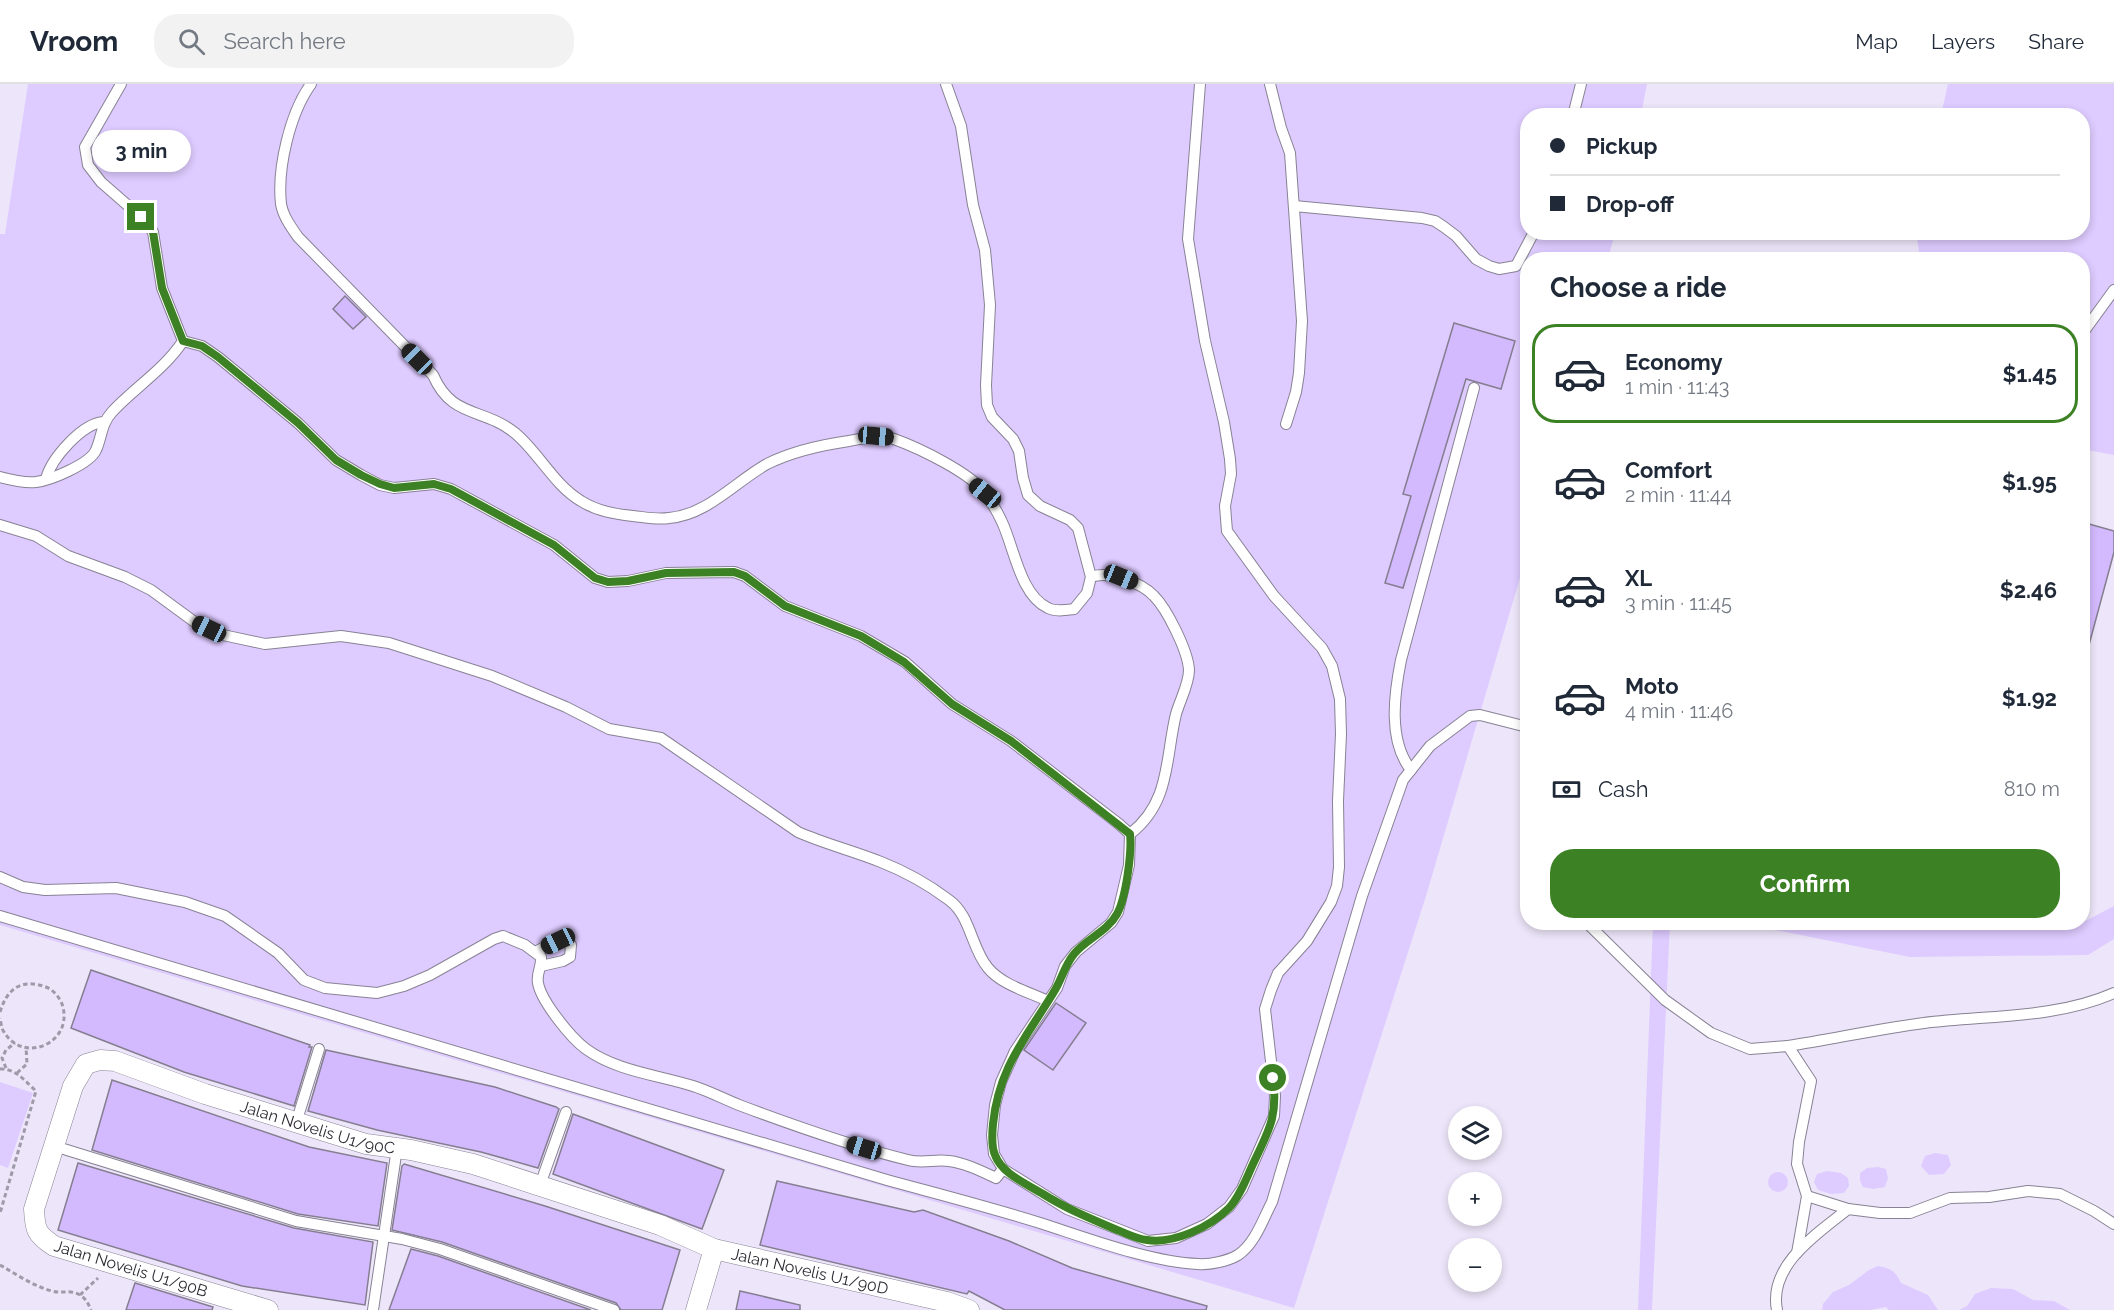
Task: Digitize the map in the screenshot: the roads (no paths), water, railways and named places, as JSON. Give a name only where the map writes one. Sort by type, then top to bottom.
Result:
[{"type":"street","name":"Jalan Novelis U1/90C","points":[[35,1227],[34,1209],[73,1086],[86,1064],[100,1060],[115,1061],[205,1094],[366,1144],[473,1164],[660,1225],[714,1249]]},
{"type":"street","name":"Jalan Novelis U1/90B","points":[[35,1227],[40,1237],[54,1246],[268,1310]]},
{"type":"street","name":"Jalan Novelis U1/90D","points":[[696,1310],[714,1249],[969,1310]]},
{"type":"lane","points":[[121,84],[85,147],[88,165],[101,183],[141,217],[153,232],[162,288],[183,341]]},
{"type":"lane","points":[[311,84],[304,93],[286,144],[281,206],[288,224],[297,237],[433,375],[439,389],[447,399],[466,410],[501,423],[516,434],[569,492],[581,501],[611,514],[669,519],[695,511],[766,465],[790,454],[820,445],[876,436],[890,438],[921,450],[961,473],[985,493],[1003,523],[1018,569],[1034,597],[1050,609],[1074,609],[1087,592],[1091,577],[1078,528],[1070,520],[1040,506],[1028,495],[1019,451],[1013,439],[992,417],[987,405],[990,305],[985,249],[973,205],[961,126],[946,84]]},
{"type":"lane","points":[[183,341],[202,346],[218,357],[298,423],[336,460],[380,484],[394,488],[434,484],[451,489],[554,545],[595,578],[608,582],[628,581],[666,573],[734,572],[745,576],[785,606],[861,636],[904,662],[952,704],[1011,741],[1130,834],[1129,865],[1118,912],[1111,923],[1076,952],[1065,966],[1057,988],[1015,1051],[1001,1082],[995,1105],[992,1135],[994,1154],[1003,1168],[1067,1209],[1148,1241],[1176,1238],[1207,1224],[1229,1207],[1242,1189],[1274,1116],[1275,1096],[1265,1009],[1278,973],[1307,940],[1331,902],[1337,886],[1339,867],[1340,699],[1332,666],[1322,648],[1274,596],[1227,531],[1225,506],[1231,474],[1230,459],[1205,341],[1188,239],[1200,84]]},
{"type":"lane","points":[[1270,84],[1290,153],[1302,321],[1299,373],[1286,424]]},
{"type":"lane","points":[[1575,108],[1581,84]]},
{"type":"lane","points":[[1294,206],[1435,221],[1456,236],[1476,259],[1499,269],[1516,266],[1520,258]]},
{"type":"lane","points":[[2090,323],[2114,290]]},
{"type":"lane","points":[[0,477],[36,482],[63,473],[89,460],[96,451],[104,422],[158,370],[183,341]]},
{"type":"lane","points":[[1411,770],[1403,760],[1399,749],[1395,690],[1474,388]]},
{"type":"lane","points":[[46,479],[52,461],[79,434],[97,423],[104,422]]},
{"type":"lane","points":[[0,525],[36,536],[68,556],[134,581],[151,590],[196,622],[223,635],[265,644],[341,636],[389,643],[492,676],[566,707],[609,729],[661,738],[675,745],[798,832],[881,862],[950,900],[959,909],[987,967],[1014,986],[1048,1001]]},
{"type":"lane","points":[[1091,577],[1096,575],[1121,577],[1138,584],[1154,596],[1180,638],[1189,670],[1174,722],[1162,791],[1146,819],[1130,834]]},
{"type":"lane","points":[[0,916],[842,1166],[992,1208],[1078,1236],[1159,1258],[1200,1264],[1218,1262],[1238,1255],[1249,1245],[1272,1202],[1362,896],[1403,780],[1430,746],[1470,716],[1480,715],[1520,725]]},
{"type":"lane","points":[[0,877],[23,887],[45,890],[116,888],[195,906],[225,916],[247,929],[278,953],[304,980],[336,989],[377,993],[404,986],[430,975],[503,936],[525,945],[541,957],[539,990],[575,1039],[586,1049],[602,1058],[694,1086],[810,1131],[874,1151],[912,1161],[950,1161],[996,1178],[1003,1168]]},
{"type":"lane","points":[[1594,930],[1665,1000],[1711,1033],[1749,1049],[1788,1046],[1923,1024],[2059,1010],[2095,1002],[2114,993]]},
{"type":"lane","points":[[535,952],[558,941],[571,945],[570,957],[541,966]]},
{"type":"lane","points":[[1788,1046],[1811,1081],[1798,1142],[1797,1164],[1807,1196],[1797,1253]]},
{"type":"lane","points":[[296,1122],[319,1049]]},
{"type":"lane","points":[[540,1185],[566,1112]]},
{"type":"lane","points":[[54,1146],[296,1221],[402,1239],[440,1249],[614,1310]]},
{"type":"lane","points":[[373,1310],[397,1148]]},
{"type":"lane","points":[[1807,1196],[1848,1209],[1880,1213],[1910,1213],[1950,1198],[1989,1197],[2028,1191],[2060,1194],[2114,1224]]},
{"type":"lane","points":[[1778,1310],[1775,1300],[1785,1266],[1810,1239],[1848,1209]]}]
